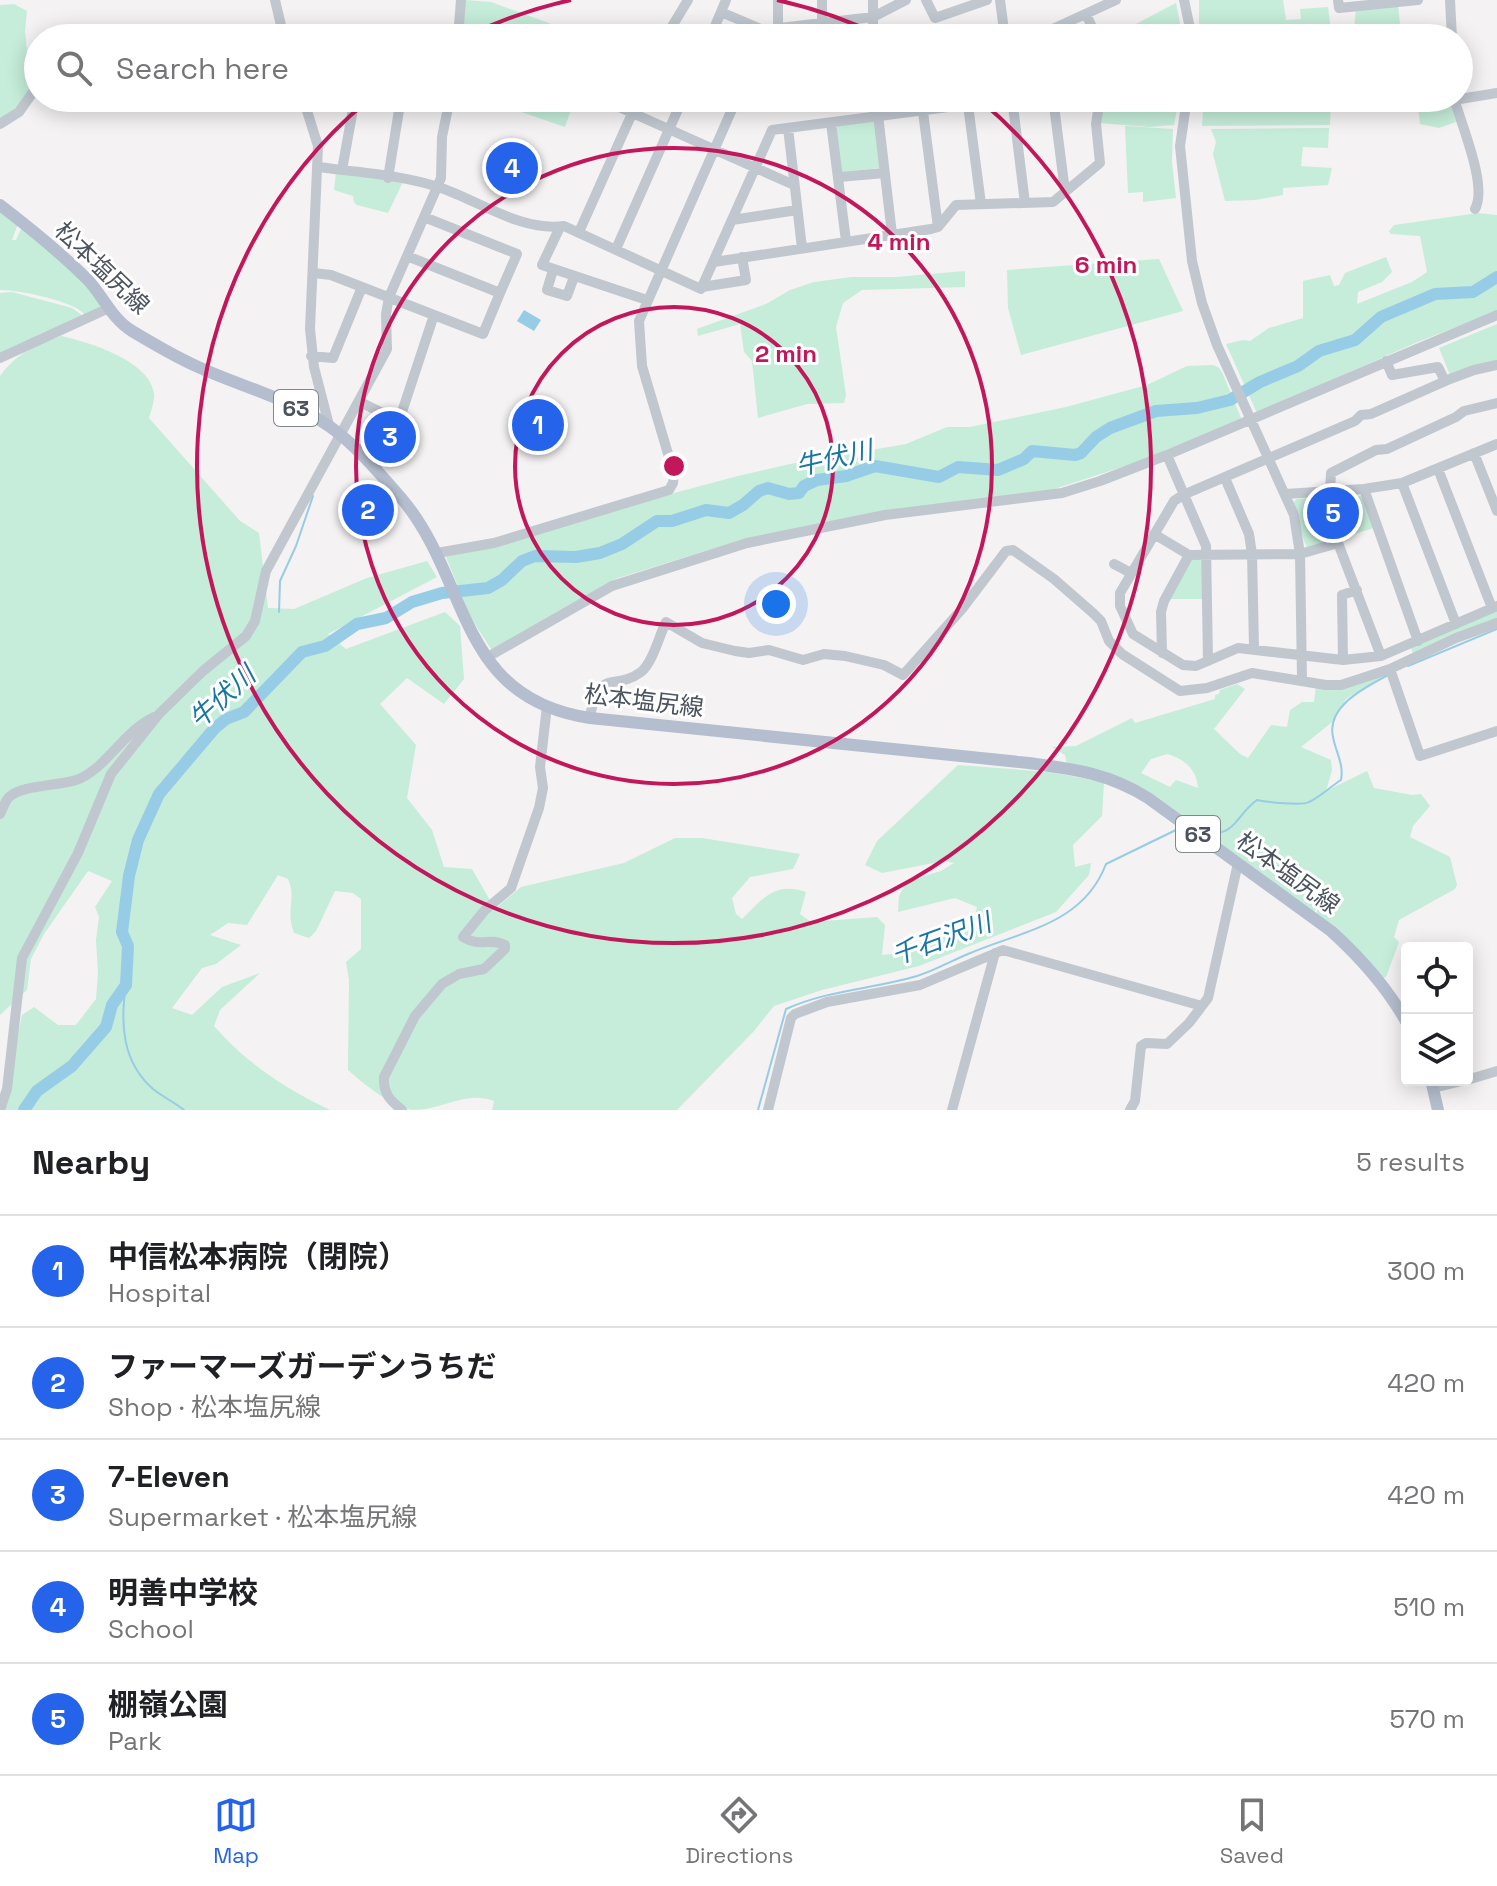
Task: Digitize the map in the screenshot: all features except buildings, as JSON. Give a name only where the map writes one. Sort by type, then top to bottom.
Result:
[{"type":"main road","name":"松本塩尻線","points":[[0,205],[89,281],[128,328],[182,359],[329,425],[405,503],[438,557],[471,634],[484,656],[517,689],[547,706],[590,718],[1029,763],[1100,775],[1126,784],[1331,931],[1356,953],[1384,986],[1401,1014]]},
{"type":"main road","points":[[1432,1086],[1438,1110]]},
{"type":"street","points":[[275,0],[281,24]]},
{"type":"street","points":[[459,24],[461,0]]},
{"type":"street","points":[[673,24],[688,0]]},
{"type":"street","points":[[716,24],[726,0]]},
{"type":"street","points":[[778,0],[778,24]]},
{"type":"street","points":[[822,0],[822,23]]},
{"type":"street","points":[[873,0],[873,24]]},
{"type":"street","points":[[815,24],[873,17],[906,0]]},
{"type":"street","points":[[926,0],[935,18],[987,0]]},
{"type":"street","points":[[1000,0],[1003,24]]},
{"type":"street","points":[[1064,24],[1116,0]]},
{"type":"street","points":[[1184,0],[1189,24]]},
{"type":"street","points":[[1338,0],[1339,8],[1371,2],[1418,0]]},
{"type":"street","points":[[1450,0],[1451,24]]},
{"type":"street","points":[[721,12],[743,24]]},
{"type":"street","points":[[1086,14],[1091,24]]},
{"type":"street","points":[[1473,96],[1497,93]]},
{"type":"street","points":[[0,124],[19,112],[24,105]]},
{"type":"street","points":[[308,112],[316,134],[318,167],[311,356],[329,425]]},
{"type":"street","points":[[342,170],[352,112]]},
{"type":"street","points":[[388,178],[399,112]]},
{"type":"street","points":[[0,1110],[7,1089],[22,958],[78,853],[111,774],[159,714],[203,671],[246,636],[255,621],[266,571],[387,349],[389,297],[439,187],[442,137],[447,112]]},
{"type":"street","points":[[616,249],[677,112]]},
{"type":"street","points":[[438,557],[669,490],[672,486],[674,474],[642,366],[639,321],[731,112]]},
{"type":"street","points":[[877,112],[892,234]]},
{"type":"street","points":[[702,287],[772,130],[923,112],[938,227]]},
{"type":"street","points":[[969,112],[981,204]]},
{"type":"street","points":[[1014,112],[1025,203]]},
{"type":"street","points":[[1055,112],[1065,191]]},
{"type":"street","points":[[714,262],[938,227],[956,205],[1053,202],[1100,163],[1098,112]]},
{"type":"street","points":[[1185,112],[1180,146],[1192,261],[1202,303],[1225,363],[1294,515],[1300,554],[1302,679]]},
{"type":"street","points":[[1458,112],[1479,185],[1479,203],[1475,209]]},
{"type":"street","points":[[579,232],[632,113],[794,185]]},
{"type":"street","points":[[831,123],[846,241]]},
{"type":"street","points":[[788,128],[802,248]]},
{"type":"street","points":[[318,167],[439,187],[528,223],[579,232],[702,287],[746,280],[742,257]]},
{"type":"street","points":[[839,177],[885,173]]},
{"type":"street","points":[[732,220],[797,210]]},
{"type":"street","points":[[314,273],[331,275],[483,334],[517,254],[424,217]]},
{"type":"street","points":[[553,226],[542,265],[647,300]]},
{"type":"street","points":[[407,256],[500,293]]},
{"type":"street","points":[[553,270],[547,290],[567,296],[574,277]]},
{"type":"street","points":[[311,356],[333,358],[362,287]]},
{"type":"street","points":[[0,358],[109,308]]},
{"type":"street","points":[[360,402],[399,421],[434,315]]},
{"type":"street","points":[[484,656],[612,586],[747,543],[885,515],[1062,493],[1167,455],[1497,315]]},
{"type":"street","points":[[1386,361],[1392,375],[1438,367],[1445,381]]},
{"type":"street","points":[[1438,469],[1495,607],[1381,656],[1343,660],[1238,648],[1196,666],[1183,665],[1133,634],[1126,623],[1120,606],[1120,593],[1174,501],[1355,421],[1361,415],[1371,414],[1474,370],[1497,365]]},
{"type":"street","points":[[1330,491],[1331,473],[1464,411],[1497,403]]},
{"type":"street","points":[[1285,494],[1364,489],[1402,483],[1497,444]]},
{"type":"street","points":[[1474,453],[1497,511]]},
{"type":"street","points":[[1167,455],[1206,546],[1208,661]]},
{"type":"street","points":[[1225,478],[1249,534],[1254,648]]},
{"type":"street","points":[[1402,483],[1456,624]]},
{"type":"street","points":[[1364,489],[1363,494],[1418,641]]},
{"type":"street","points":[[1154,534],[1189,555],[1300,554],[1338,543],[1381,656]]},
{"type":"street","points":[[590,718],[593,700],[607,683],[643,671],[666,622],[702,643],[735,651],[749,653],[769,650],[803,660],[824,654],[845,656],[884,665],[903,675],[962,609],[1006,551],[1013,550],[1054,579],[1093,613],[1101,621],[1109,641],[1122,654],[1180,691],[1207,688],[1252,673],[1341,685],[1391,672],[1456,638],[1497,623]]},
{"type":"street","points":[[1162,653],[1161,612],[1164,601],[1189,555]]},
{"type":"street","points":[[1114,564],[1131,573]]},
{"type":"street","points":[[1343,660],[1342,595],[1357,590]]},
{"type":"street","points":[[1391,672],[1420,756],[1497,731]]},
{"type":"street","points":[[402,1110],[388,1098],[384,1077],[415,1016],[442,984],[459,974],[484,969],[505,949],[501,942],[474,943],[463,937],[485,910],[511,888],[543,788],[540,767],[547,706]]},
{"type":"street","points":[[0,814],[9,797],[25,790],[76,780],[91,773],[141,723],[159,714]]},
{"type":"street","points":[[1130,1110],[1135,1101],[1141,1046],[1146,1043],[1167,1044],[1208,998],[1238,863]]},
{"type":"street","points":[[768,1110],[791,1018],[795,1014],[827,1002],[920,985],[995,953],[1010,951],[1202,1006]]},
{"type":"street","points":[[952,1110],[995,953]]},
{"type":"street","points":[[1473,1078],[1497,1071]]},
{"type":"green space","points":[[465,0],[491,2],[552,24],[464,24]]},
{"type":"green space","points":[[1199,0],[1283,0],[1286,20],[1301,19],[1300,9],[1328,7],[1330,24],[1199,24]]},
{"type":"green space","points":[[1176,3],[1180,24],[1136,24]]},
{"type":"green space","points":[[14,4],[27,11],[24,24],[24,100],[19,108],[0,121],[0,5]]},
{"type":"green space","points":[[1398,5],[1400,24],[1354,24],[1356,10]]},
{"type":"green space","points":[[521,112],[570,112],[565,127]]},
{"type":"green space","points":[[1101,112],[1176,112],[1174,125],[1149,127],[1099,123]]},
{"type":"green space","points":[[1203,112],[1330,112],[1330,125],[1202,126]]},
{"type":"green space","points":[[1419,112],[1454,112],[1456,122],[1439,128],[1420,124]]},
{"type":"green space","points":[[876,122],[881,168],[841,172],[838,125]]},
{"type":"green space","points":[[1125,126],[1173,129],[1172,162],[1176,198],[1143,202],[1143,192],[1128,193]]},
{"type":"green space","points":[[1329,128],[1328,148],[1303,147],[1301,166],[1332,168],[1328,185],[1283,188],[1283,195],[1225,201],[1213,154],[1216,142],[1211,129]]},
{"type":"green space","points":[[336,173],[402,184],[388,213],[357,205],[353,196],[334,190]]},
{"type":"green space","points":[[0,209],[18,224],[12,240],[16,240],[22,227],[89,284],[101,301],[99,309],[85,315],[59,301],[0,290]]},
{"type":"green space","points":[[1478,213],[1497,215],[1497,311],[1420,341],[1257,413],[1226,344],[1250,341],[1269,328],[1303,318],[1303,281],[1330,275],[1334,286],[1339,285],[1345,273],[1386,257],[1392,272],[1382,282],[1358,292],[1357,304],[1412,282],[1427,272],[1420,236],[1391,234],[1389,231],[1394,225]]},
{"type":"green space","points":[[1159,259],[1183,311],[1021,355],[1008,308],[1007,270]]},
{"type":"green space","points":[[965,271],[965,287],[862,290],[843,303],[836,327],[846,395],[844,403],[807,404],[758,418],[752,361],[744,352],[740,324],[698,336],[697,329],[766,304],[790,290],[814,282]]},
{"type":"green space","points":[[12,292],[72,308],[83,316],[0,355],[0,293]]},
{"type":"green space","points":[[1497,324],[1497,362],[1450,375],[1439,348]]},
{"type":"green space","points":[[61,336],[116,354],[150,381],[154,396],[149,418],[240,521],[259,533],[268,608],[294,609],[367,578],[427,561],[437,577],[328,634],[346,649],[445,612],[460,626],[464,679],[444,704],[407,678],[380,704],[416,745],[407,798],[432,830],[444,867],[472,869],[495,909],[521,887],[624,863],[675,838],[702,838],[800,854],[793,869],[750,877],[732,898],[736,914],[742,919],[770,894],[795,889],[806,892],[800,914],[811,922],[877,917],[885,925],[882,955],[891,954],[974,922],[977,907],[955,898],[898,912],[899,896],[907,881],[941,871],[954,863],[944,861],[882,873],[865,865],[877,841],[958,765],[1049,772],[1104,782],[1102,816],[1073,845],[1075,867],[1091,863],[1089,875],[1056,912],[919,966],[822,990],[774,1006],[754,1031],[677,1110],[492,1110],[494,1101],[474,1098],[413,1110],[388,1100],[348,1070],[349,980],[346,962],[361,949],[361,899],[353,893],[335,891],[316,931],[309,938],[294,933],[290,886],[288,879],[278,875],[247,925],[228,923],[210,935],[241,945],[216,964],[202,968],[172,1008],[192,1015],[222,987],[260,973],[220,1010],[214,1026],[239,1052],[268,1074],[330,1110],[2,1110],[22,1015],[34,1007],[58,1025],[76,1025],[96,999],[99,917],[95,907],[112,881],[88,871],[44,934],[31,959],[27,990],[0,1015],[0,376],[27,351]]},
{"type":"green space","points":[[1213,365],[1222,372],[1241,418],[1156,456],[1045,492],[728,544],[618,578],[493,649],[471,618],[446,557],[449,553],[738,476],[906,444],[947,427],[970,427],[1066,407],[1147,385],[1187,366]]},
{"type":"green space","points":[[1362,497],[1374,528],[1308,548],[1293,504],[1296,499]]},
{"type":"green space","points":[[1193,558],[1203,561],[1204,599],[1168,599]]},
{"type":"green space","points":[[1497,609],[1497,620],[1413,654],[1411,647]]},
{"type":"green space","points":[[1388,673],[1347,698],[1331,723],[1301,747],[1331,760],[1332,770],[1326,791],[1367,771],[1374,788],[1421,794],[1430,806],[1413,826],[1410,837],[1450,857],[1457,885],[1399,920],[1394,937],[1399,942],[1383,978],[1316,915],[1320,897],[1312,912],[1139,788],[1067,765],[1065,755],[1052,747],[1076,746],[1132,718],[1135,723],[1215,699],[1220,690],[1237,684],[1245,689],[1214,729],[1248,758],[1271,725],[1287,727],[1290,710],[1302,702],[1314,702],[1316,686]],"holes":[[[1167,754],[1192,770],[1198,788],[1176,780],[1170,787],[1141,773],[1151,759]]]},
{"type":"water","points":[[524,310],[541,320],[534,331],[517,321]]},
{"type":"waterway","name":"牛伏川","points":[[24,1110],[37,1091],[72,1066],[106,1027],[112,1005],[126,985],[128,946],[122,932],[129,876],[138,840],[159,794],[214,729],[226,719],[244,712],[302,652],[325,646],[357,624],[386,618],[412,602],[442,593],[488,588],[502,580],[522,561],[535,556],[576,557],[600,553],[622,544],[657,521],[672,521],[706,510],[729,513],[768,488],[789,494],[799,493],[804,486],[817,480],[846,476],[875,466],[939,477],[958,467],[998,470],[1024,459],[1032,451],[1075,455],[1110,428],[1156,411],[1197,408],[1230,400],[1260,382],[1298,366],[1319,351],[1355,340],[1381,317],[1435,294],[1473,292],[1497,277]]},
{"type":"waterway","points":[[279,612],[280,581],[313,496]]},
{"type":"waterway","name":"千石沢川","points":[[1408,666],[1497,629]]},
{"type":"waterway","name":"千石沢川","points":[[1200,826],[1220,832],[1232,826],[1257,800],[1305,803],[1341,780],[1341,764],[1332,726],[1336,716],[1350,699],[1388,675]]},
{"type":"waterway","name":"千石沢川","points":[[758,1110],[786,1009],[818,998],[917,976],[1029,932],[1082,901],[1096,884],[1106,864],[1180,828]]},
{"type":"waterway","points":[[126,985],[124,1027],[135,1067],[153,1089],[184,1110]]},
{"type":"place","name":"明善中学校","points":[[512,168]]},
{"type":"place","name":"中信松本病院（閉院）","points":[[538,425]]},
{"type":"place","name":"7-Eleven","points":[[390,437]]},
{"type":"place","name":"ファーマーズガーデンうちだ","points":[[368,510]]},
{"type":"place","name":"棚嶺公園","points":[[1333,513]]}]
